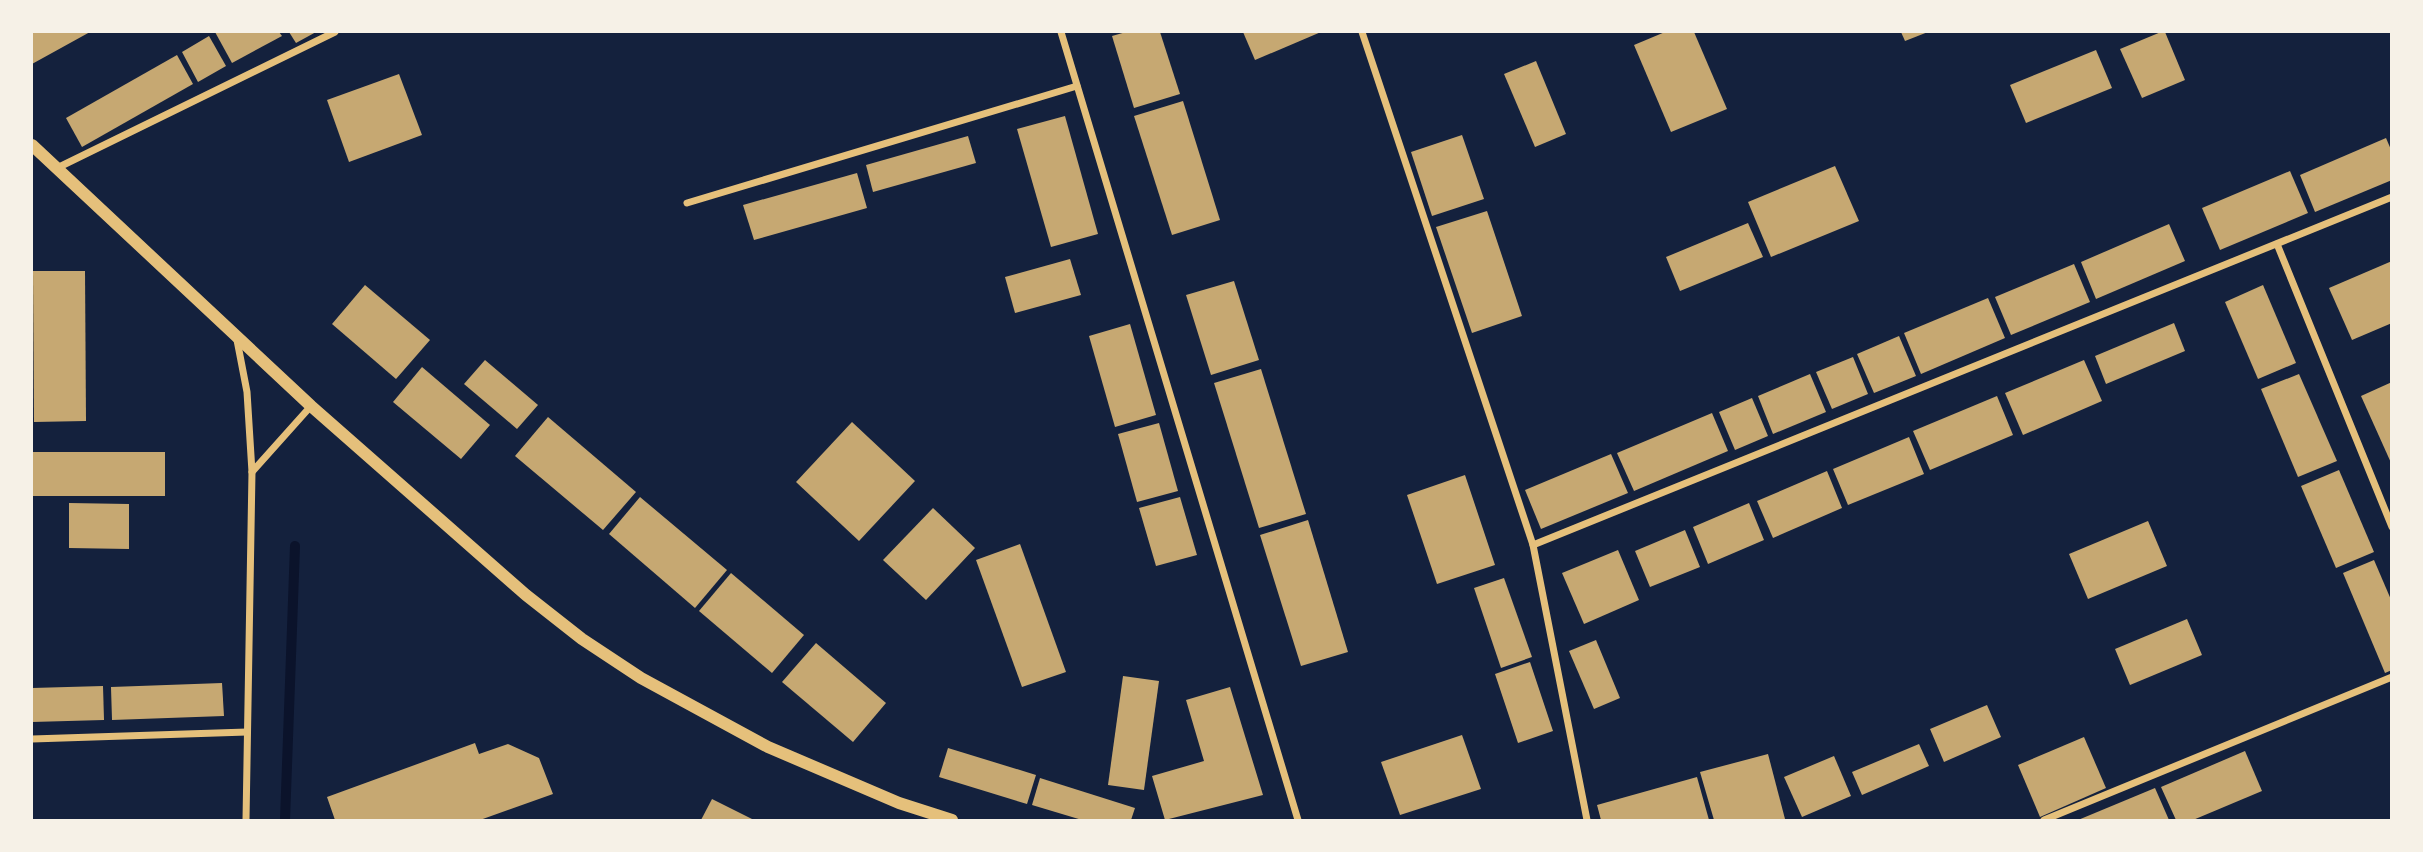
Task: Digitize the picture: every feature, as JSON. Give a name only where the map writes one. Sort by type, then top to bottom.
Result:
[{"type":"street","points":[[55,169],[335,32]]},
{"type":"street","points":[[1061,32],[1298,821]]},
{"type":"street","points":[[1362,32],[1533,545],[1587,821]]},
{"type":"street","points":[[687,203],[1077,86]]},
{"type":"street","points":[[32,145],[234,331],[311,406],[526,596],[611,659],[768,747],[899,803],[952,821]]},
{"type":"street","points":[[1533,545],[2392,197]]},
{"type":"street","points":[[2277,244],[2392,527]]},
{"type":"street","points":[[234,331],[243,362],[247,392],[251,472],[246,821]]},
{"type":"street","points":[[251,472],[311,406]]},
{"type":"street","points":[[2045,821],[2392,677]]},
{"type":"street","points":[[32,739],[247,732]]},
{"type":"building","points":[[32,32],[90,32],[32,64]]},
{"type":"building","points":[[215,32],[279,32],[282,36],[232,63]]},
{"type":"building","points":[[289,32],[316,32],[296,43]]},
{"type":"building","points":[[1126,32],[1160,32],[1180,94],[1134,108],[1112,36]]},
{"type":"building","points":[[1243,32],[1321,32],[1255,60]]},
{"type":"building","points":[[1665,32],[1694,32],[1727,109],[1671,132],[1634,45]]},
{"type":"building","points":[[1901,32],[1928,32],[1905,41]]},
{"type":"building","points":[[2165,32],[2185,80],[2142,98],[2120,49]]},
{"type":"building","points":[[209,36],[226,66],[198,82],[182,52]]},
{"type":"building","points":[[2096,50],[2112,88],[2026,123],[2010,85]]},
{"type":"building","points":[[177,55],[193,84],[82,147],[66,118]]},
{"type":"building","points":[[1536,61],[1566,134],[1535,147],[1504,74]]},
{"type":"building","points":[[399,74],[422,135],[349,162],[327,100]]},
{"type":"building","points":[[1183,101],[1220,220],[1172,235],[1134,116]]},
{"type":"building","points":[[1065,116],[1098,234],[1051,247],[1017,129]]},
{"type":"building","points":[[1462,135],[1484,199],[1432,216],[1411,152]]},
{"type":"building","points":[[968,136],[976,163],[873,192],[866,165]]},
{"type":"building","points":[[2386,138],[2392,152],[2392,180],[2315,212],[2300,175]]},
{"type":"building","points":[[1835,166],[1859,221],[1771,257],[1748,202]]},
{"type":"building","points":[[2290,171],[2308,213],[2220,250],[2202,208]]},
{"type":"building","points":[[857,173],[867,208],[754,240],[743,205]]},
{"type":"building","points":[[1487,211],[1522,316],[1472,333],[1436,227]]},
{"type":"building","points":[[1748,223],[1763,257],[1680,291],[1666,257]]},
{"type":"building","points":[[2169,224],[2185,261],[2096,299],[2081,262]]},
{"type":"building","points":[[1070,259],[1081,295],[1015,313],[1005,277]]},
{"type":"building","points":[[2392,261],[2392,323],[2352,340],[2329,288]]},
{"type":"building","points":[[2074,264],[2090,302],[2011,335],[1995,297]]},
{"type":"building","points":[[33,271],[85,271],[86,421],[34,422]]},
{"type":"building","points":[[1234,281],[1259,360],[1211,375],[1186,295]]},
{"type":"building","points":[[365,285],[430,340],[396,379],[332,324]]},
{"type":"building","points":[[2263,285],[2296,363],[2258,379],[2225,302]]},
{"type":"building","points":[[1988,298],[2005,338],[1921,374],[1904,333]]},
{"type":"building","points":[[2174,323],[2185,351],[2106,384],[2095,356]]},
{"type":"building","points":[[1130,324],[1156,415],[1115,427],[1089,336]]},
{"type":"building","points":[[1899,336],[1916,376],[1874,393],[1857,354]]},
{"type":"building","points":[[1853,357],[1868,394],[1832,409],[1816,372]]},
{"type":"building","points":[[485,360],[538,405],[517,429],[464,384]]},
{"type":"building","points":[[2084,360],[2102,401],[2023,435],[2005,393]]},
{"type":"building","points":[[422,367],[490,425],[461,459],[393,402]]},
{"type":"building","points":[[1261,369],[1306,514],[1259,528],[1214,383]]},
{"type":"building","points":[[1810,374],[1826,412],[1773,434],[1758,396]]},
{"type":"building","points":[[2299,374],[2337,461],[2298,477],[2261,389]]},
{"type":"building","points":[[2392,382],[2392,465],[2361,396]]},
{"type":"building","points":[[1997,396],[2013,435],[1930,470],[1913,431]]},
{"type":"building","points":[[1752,398],[1768,436],[1735,450],[1719,412]]},
{"type":"building","points":[[1712,413],[1728,451],[1634,491],[1617,453]]},
{"type":"building","points":[[548,417],[636,492],[603,530],[515,456]]},
{"type":"building","points":[[852,422],[915,481],[859,541],[796,482]]},
{"type":"building","points":[[1159,423],[1178,491],[1137,502],[1118,434]]},
{"type":"building","points":[[1909,437],[1924,474],[1848,505],[1833,469]]},
{"type":"building","points":[[32,452],[165,452],[165,496],[32,496]]},
{"type":"building","points":[[1611,454],[1628,493],[1541,529],[1525,490]]},
{"type":"building","points":[[2339,470],[2374,552],[2336,568],[2301,486]]},
{"type":"building","points":[[1827,471],[1842,508],[1773,538],[1757,501]]},
{"type":"building","points":[[1465,475],[1495,565],[1437,584],[1407,495]]},
{"type":"building","points":[[640,497],[727,570],[695,608],[609,534]]},
{"type":"building","points":[[1180,497],[1197,555],[1156,566],[1139,508]]},
{"type":"building","points":[[69,503],[129,504],[129,549],[69,548]]},
{"type":"building","points":[[1749,503],[1764,540],[1708,564],[1693,527]]},
{"type":"building","points":[[933,508],[975,548],[926,600],[883,560]]},
{"type":"building","points":[[1308,520],[1348,652],[1301,666],[1260,535]]},
{"type":"building","points":[[2148,521],[2167,566],[2088,599],[2069,554]]},
{"type":"building","points":[[1685,530],[1700,567],[1650,587],[1635,551]]},
{"type":"building","points":[[1020,544],[1066,672],[1022,687],[976,560]]},
{"type":"building","points":[[1618,550],[1639,600],[1584,624],[1562,573]]},
{"type":"building","points":[[2374,560],[2392,602],[2392,670],[2385,673],[2343,573]]},
{"type":"building","points":[[731,573],[804,635],[772,673],[699,611]]},
{"type":"building","points":[[1504,578],[1532,657],[1501,668],[1474,588]]},
{"type":"building","points":[[2187,619],[2202,655],[2130,685],[2115,649]]},
{"type":"building","points":[[1596,640],[1620,698],[1594,709],[1569,651]]},
{"type":"building","points":[[816,643],[886,703],[853,742],[782,682]]},
{"type":"building","points":[[1530,662],[1553,731],[1518,743],[1495,674]]},
{"type":"building","points":[[1123,676],[1159,681],[1144,790],[1108,785]]},
{"type":"building","points":[[222,683],[224,716],[112,720],[111,687]]},
{"type":"building","points":[[103,686],[104,720],[32,722],[32,688]]},
{"type":"building","points":[[1230,687],[1263,795],[1165,820],[1152,776],[1204,761],[1186,700]]},
{"type":"building","points":[[1987,705],[2001,737],[1944,762],[1930,729]]},
{"type":"building","points":[[1462,735],[1481,789],[1400,815],[1381,762]]},
{"type":"building","points":[[2084,737],[2106,788],[2040,817],[2018,765]]},
{"type":"building","points":[[475,743],[479,754],[508,744],[539,758],[553,794],[480,820],[335,820],[327,797]]},
{"type":"building","points":[[1919,744],[1929,766],[1862,795],[1852,772]]},
{"type":"building","points":[[948,748],[1036,775],[1027,804],[939,777]]},
{"type":"building","points":[[2245,751],[2262,791],[2193,820],[2176,820],[2161,787]]},
{"type":"building","points":[[1768,754],[1785,819],[1714,820],[1700,772]]},
{"type":"building","points":[[1834,756],[1851,796],[1802,817],[1784,777]]},
{"type":"building","points":[[1697,777],[1709,820],[1601,820],[1597,805]]},
{"type":"building","points":[[1040,778],[1135,808],[1131,820],[1082,820],[1032,805]]},
{"type":"building","points":[[2155,788],[2169,820],[2078,820]]},
{"type":"building","points":[[712,799],[754,820],[701,820]]},
{"type":"waterway","points":[[285,820],[295,546]]}]
